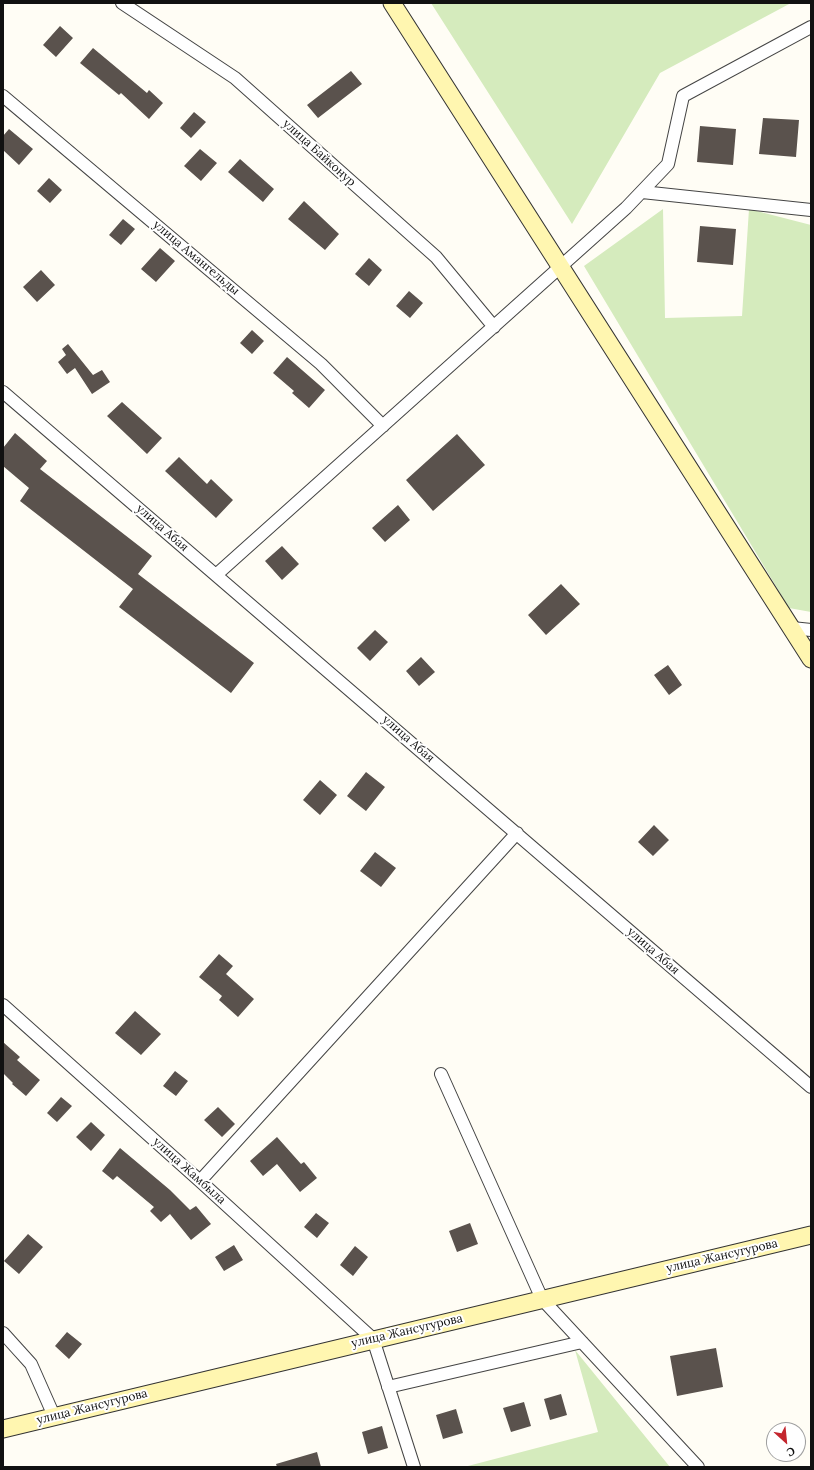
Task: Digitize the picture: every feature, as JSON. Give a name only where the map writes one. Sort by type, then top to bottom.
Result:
[{"type":"main road","points":[[392,3],[811,659]]},
{"type":"main road","name":"улица Жансугурова","points":[[3,1428],[811,1235]]},
{"type":"street","name":"улица Байконур","points":[[122,3],[235,78],[436,257],[494,327]]},
{"type":"street","points":[[216,575],[561,267],[642,192],[668,164],[683,96],[811,27]]},
{"type":"street","name":"улица Амангельды","points":[[3,96],[321,364],[383,426]]},
{"type":"street","points":[[642,192],[811,210]]},
{"type":"street","name":"улица Абая","points":[[3,392],[811,1087]]},
{"type":"street","points":[[792,628],[811,630]]},
{"type":"street","points":[[200,1181],[517,833]]},
{"type":"street","name":"улица Жамбыла","points":[[3,1005],[200,1181],[373,1339]]},
{"type":"street","points":[[441,1074],[542,1299],[698,1467]]},
{"type":"street","points":[[3,1333],[31,1364],[54,1416]]},
{"type":"street","points":[[373,1339],[414,1467]]},
{"type":"street","points":[[388,1387],[582,1342]]},
{"type":"green space","points":[[431,3],[791,3],[660,73],[572,224]]},
{"type":"green space","points":[[663,209],[665,318],[742,316],[749,209],[811,225],[811,612],[789,608],[584,266]]},
{"type":"green space","points":[[575,1350],[670,1467],[464,1467],[598,1432]]},
{"type":"building","points":[[60,26],[73,38],[56,57],[43,45]]},
{"type":"building","points":[[93,48],[147,93],[149,90],[163,103],[149,119],[121,93],[119,95],[80,63]]},
{"type":"building","points":[[351,71],[362,84],[318,118],[307,105]]},
{"type":"building","points":[[194,112],[206,122],[191,138],[180,128]]},
{"type":"building","points":[[763,118],[799,120],[796,157],[759,154]]},
{"type":"building","points":[[700,126],[736,129],[733,165],[697,162]]},
{"type":"building","points":[[9,129],[33,149],[19,165],[3,150],[3,136]]},
{"type":"building","points":[[200,149],[217,163],[201,181],[184,166]]},
{"type":"building","points":[[240,159],[274,189],[263,202],[228,172]]},
{"type":"building","points":[[49,178],[62,190],[50,203],[37,191]]},
{"type":"building","points":[[304,201],[339,234],[325,250],[288,219]]},
{"type":"building","points":[[123,219],[135,229],[121,245],[109,235]]},
{"type":"building","points":[[700,226],[736,229],[733,265],[697,262]]},
{"type":"building","points":[[160,248],[175,261],[156,282],[141,269]]},
{"type":"building","points":[[369,258],[382,270],[369,286],[355,274]]},
{"type":"building","points":[[41,270],[55,285],[37,302],[23,287]]},
{"type":"building","points":[[409,291],[423,303],[410,318],[396,306]]},
{"type":"building","points":[[252,330],[264,341],[252,354],[240,343]]},
{"type":"building","points":[[68,344],[93,375],[102,370],[110,382],[92,394],[75,368],[67,374],[58,362],[66,355],[62,349]]},
{"type":"building","points":[[287,357],[325,390],[309,408],[292,393],[294,391],[273,373]]},
{"type":"building","points":[[122,402],[162,438],[147,454],[107,416]]},
{"type":"building","points":[[15,433],[47,461],[40,469],[152,556],[138,574],[254,663],[231,693],[119,607],[133,589],[20,501],[29,488],[3,466],[3,448]]},
{"type":"building","points":[[457,434],[485,465],[433,511],[406,480]]},
{"type":"building","points":[[179,457],[207,484],[211,479],[233,500],[216,518],[165,471]]},
{"type":"building","points":[[398,505],[410,520],[385,542],[372,528]]},
{"type":"building","points":[[282,546],[299,564],[282,580],[265,561]]},
{"type":"building","points":[[561,584],[580,604],[546,635],[528,615]]},
{"type":"building","points":[[375,630],[388,642],[370,661],[357,648]]},
{"type":"building","points":[[421,657],[435,672],[419,686],[406,671]]},
{"type":"building","points":[[668,665],[682,685],[669,695],[654,675]]},
{"type":"building","points":[[366,772],[385,787],[366,811],[347,796]]},
{"type":"building","points":[[320,780],[337,795],[320,815],[303,800]]},
{"type":"building","points":[[654,825],[669,840],[653,856],[638,842]]},
{"type":"building","points":[[375,852],[396,868],[381,887],[360,871]]},
{"type":"building","points":[[219,954],[233,966],[226,974],[254,999],[238,1017],[219,1000],[222,996],[199,977]]},
{"type":"building","points":[[135,1011],[161,1034],[141,1055],[115,1033]]},
{"type":"building","points":[[3,1042],[20,1057],[17,1060],[40,1080],[26,1096],[12,1084],[13,1083],[3,1073]]},
{"type":"building","points":[[175,1071],[188,1081],[176,1096],[163,1086]]},
{"type":"building","points":[[61,1097],[72,1106],[57,1122],[47,1113]]},
{"type":"building","points":[[218,1107],[235,1124],[222,1137],[204,1120]]},
{"type":"building","points":[[91,1122],[105,1135],[91,1151],[76,1137]]},
{"type":"building","points":[[277,1137],[301,1164],[304,1162],[317,1178],[300,1192],[277,1164],[263,1176],[250,1161]]},
{"type":"building","points":[[120,1148],[170,1190],[190,1210],[196,1206],[211,1224],[191,1240],[170,1214],[161,1222],[150,1211],[154,1207],[117,1176],[113,1180],[102,1171]]},
{"type":"building","points":[[316,1213],[329,1223],[317,1238],[304,1227]]},
{"type":"building","points":[[470,1223],[478,1244],[457,1252],[449,1231]]},
{"type":"building","points":[[28,1234],[43,1247],[19,1274],[4,1261]]},
{"type":"building","points":[[234,1245],[243,1260],[224,1271],[215,1257]]},
{"type":"building","points":[[355,1246],[368,1257],[353,1276],[340,1265]]},
{"type":"building","points":[[67,1332],[82,1344],[69,1359],[55,1346]]},
{"type":"building","points":[[716,1348],[723,1387],[677,1396],[670,1356]]},
{"type":"building","points":[[561,1394],[567,1415],[550,1420],[544,1399]]},
{"type":"building","points":[[524,1402],[531,1426],[511,1432],[503,1408]]},
{"type":"building","points":[[456,1409],[463,1433],[443,1439],[436,1415]]},
{"type":"building","points":[[382,1426],[388,1448],[368,1454],[362,1432]]},
{"type":"building","points":[[317,1452],[321,1467],[277,1467],[276,1464]]}]
